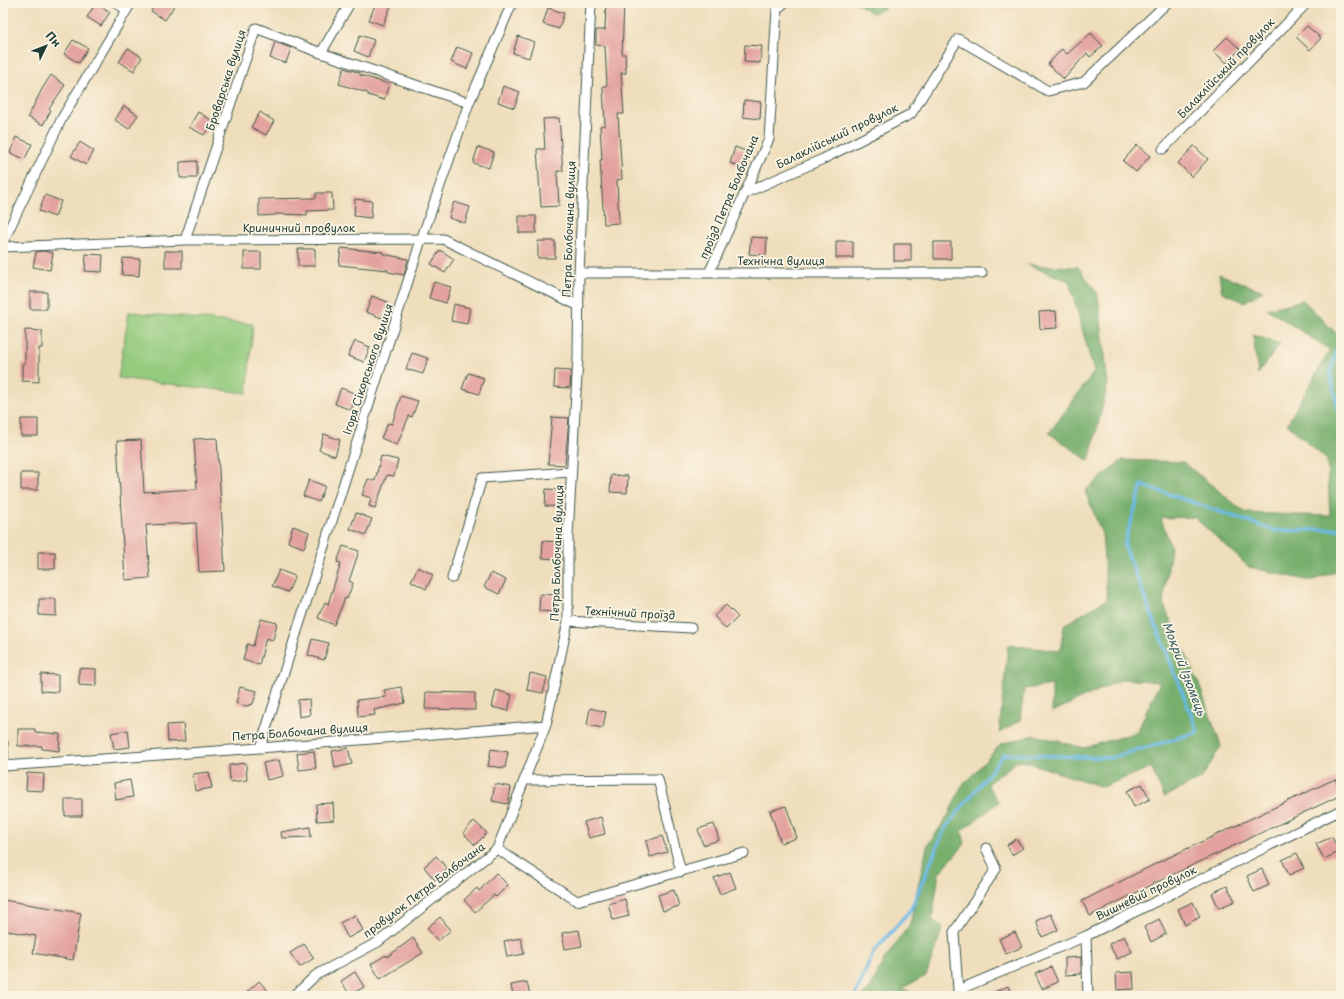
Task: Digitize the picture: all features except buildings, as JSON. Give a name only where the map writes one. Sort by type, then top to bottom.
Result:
[{"type":"street","points":[[3,242],[62,118],[129,6],[117,3]]},
{"type":"street","points":[[321,53],[350,3]]},
{"type":"street","name":"Ігоря Сікорського вулиця","points":[[260,748],[421,240],[469,103],[512,3]]},
{"type":"street","name":"Петра Болбочана вулиця","points":[[3,766],[260,748],[546,725],[568,621],[568,536],[578,358],[579,273],[591,3]]},
{"type":"street","name":"Балаклійський провулок","points":[[745,193],[823,159],[911,114],[958,39],[1048,91],[1084,82],[1167,3]]},
{"type":"street","name":"Балаклійський провулок","points":[[1163,149],[1307,3]]},
{"type":"street","name":"проїзд Петра Болбочана","points":[[709,273],[768,139],[780,6]]},
{"type":"street","name":"Броварська вулиця","points":[[185,240],[256,28],[321,53],[469,103]]},
{"type":"street","name":"Криничний провулок","points":[[3,247],[185,240],[443,239],[579,306]]},
{"type":"street","name":"Технічна вулиця","points":[[579,273],[982,273]]},
{"type":"street","points":[[452,578],[482,478],[571,472]]},
{"type":"street","name":"Технічний проїзд","points":[[568,621],[691,628]]},
{"type":"street","name":"провулок Петра Болбочана","points":[[294,996],[316,975],[378,942],[497,849],[546,725]]},
{"type":"street","points":[[3,744],[3,766]]},
{"type":"street","points":[[525,780],[658,779],[681,872]]},
{"type":"street","name":"Вишневий провулок","points":[[986,848],[996,869],[954,932],[958,993],[1086,936],[1341,810]]},
{"type":"street","points":[[497,849],[577,901],[744,853]]},
{"type":"street","points":[[1086,936],[1088,996]]},
{"type":"green space","points":[[857,3],[881,3],[886,8],[872,13]]},
{"type":"green space","points":[[1028,265],[1078,267],[1098,294],[1108,384],[1089,461],[1049,433],[1094,372],[1069,281]]},
{"type":"green space","points":[[1219,274],[1263,291],[1244,302],[1222,292]]},
{"type":"green space","points":[[1303,300],[1341,338],[1341,570],[1310,581],[1249,567],[1194,517],[1161,518],[1171,548],[1163,603],[1199,684],[1221,746],[1202,778],[1164,797],[1151,767],[1103,787],[1019,760],[987,784],[999,802],[962,831],[965,844],[939,873],[932,920],[943,927],[926,976],[902,988],[917,996],[862,996],[871,987],[884,960],[910,924],[927,846],[948,816],[961,787],[1001,744],[1035,735],[1084,748],[1137,732],[1160,682],[1123,679],[1052,712],[1052,685],[1024,689],[1020,720],[999,733],[1008,645],[1060,651],[1064,625],[1107,599],[1102,534],[1085,491],[1122,460],[1183,462],[1246,513],[1330,516],[1327,460],[1287,424],[1330,350],[1267,309]]},
{"type":"green space","points":[[129,312],[253,324],[247,393],[118,378]]},
{"type":"green space","points":[[1253,335],[1280,344],[1258,374]]},
{"type":"waterway","name":"Мокрий Ізюмець","points":[[1341,335],[1330,374],[1339,411],[1341,507]]},
{"type":"waterway","name":"Мокрий Ізюмець","points":[[855,996],[873,953],[911,909],[944,830],[1004,754],[1110,758],[1198,732],[1124,545],[1142,485],[1276,531],[1341,529]]}]
